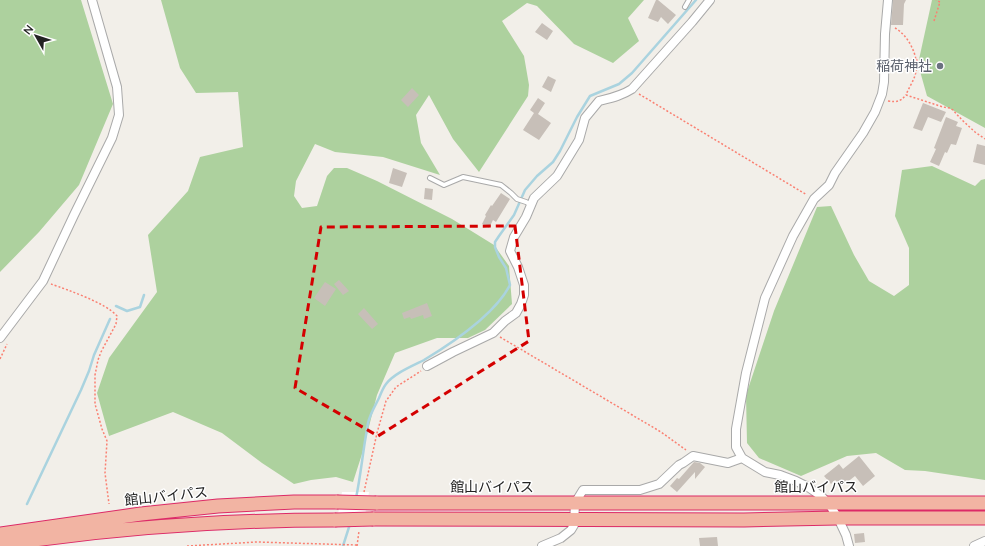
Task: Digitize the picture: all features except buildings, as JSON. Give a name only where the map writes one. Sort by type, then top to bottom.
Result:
[{"type":"highway","name":"館山バイパス","points":[[0,534],[141,514],[218,506],[294,502],[828,504],[985,503]]},
{"type":"highway","name":"館山バイパス","points":[[0,545],[38,539],[148,527],[223,522],[298,520],[744,520],[838,518],[985,518]]},
{"type":"street","points":[[0,338],[44,280],[112,138],[119,114],[118,87],[92,0]]},
{"type":"street","points":[[427,366],[493,333],[516,313],[522,304],[524,285],[510,250],[514,237],[526,217],[528,204],[557,176],[579,140],[585,118],[599,101],[624,94],[632,89],[710,0]]},
{"type":"street","points":[[849,546],[846,534],[838,518],[821,496],[808,487],[780,475],[765,472],[742,458],[736,447],[736,429],[746,373],[765,298],[793,236],[814,199],[829,185],[835,172],[863,133],[875,112],[882,94],[884,82],[885,25],[888,0]]},
{"type":"street","points":[[542,546],[561,538],[567,534],[574,525],[575,503],[584,490],[640,490],[659,484],[679,465],[693,456],[728,463],[742,458]]},
{"type":"street","points":[[974,546],[985,541]]},
{"type":"lane","points":[[685,7],[689,0]]},
{"type":"lane","points":[[430,178],[444,185],[463,177],[501,185],[511,192],[517,199],[528,204]]},
{"type":"path","points":[[934,21],[940,2],[936,0]]},
{"type":"path","points":[[880,99],[896,102],[902,100],[906,95],[916,73],[917,67],[916,60],[907,38],[892,27],[885,25]]},
{"type":"path","points":[[916,60],[932,64]]},
{"type":"path","points":[[632,89],[814,199]]},
{"type":"path","points":[[906,95],[950,108],[975,132],[985,139]]},
{"type":"path","points":[[44,280],[107,308],[114,312],[117,316],[116,324],[98,360],[95,375],[95,404],[107,442],[105,473],[109,504]]},
{"type":"path","points":[[493,333],[661,432],[693,456]]},
{"type":"path","points":[[364,492],[377,433],[386,401],[396,387],[427,366]]},
{"type":"path","points":[[187,546],[257,542],[357,546],[359,531]]},
{"type":"highlighted area","points":[[515,226],[529,341],[378,436],[295,388],[321,227]]},
{"type":"green space","points":[[0,0],[81,0],[113,104],[79,185],[39,232],[0,272]]},
{"type":"green space","points":[[161,0],[644,0],[628,18],[639,41],[613,63],[574,44],[537,6],[527,3],[502,21],[524,56],[529,85],[528,96],[479,172],[453,139],[429,95],[416,115],[421,143],[440,175],[383,157],[335,152],[315,144],[296,181],[294,196],[302,208],[317,206],[327,176],[334,168],[347,168],[377,181],[452,219],[494,245],[509,266],[512,304],[485,330],[468,338],[437,338],[395,353],[377,395],[362,454],[353,482],[336,477],[294,484],[262,463],[222,433],[173,412],[109,436],[97,393],[109,358],[157,292],[148,235],[188,191],[200,157],[243,147],[238,92],[196,93],[180,68]]},
{"type":"green space","points":[[932,0],[985,0],[985,128],[927,96],[918,64]]},
{"type":"green space","points":[[932,166],[975,186],[981,180],[985,179],[985,480],[925,471],[905,470],[876,453],[847,456],[801,476],[759,458],[747,443],[746,395],[774,311],[817,207],[831,206],[854,255],[869,281],[894,296],[909,285],[909,248],[895,216],[902,170]]},
{"type":"pier","points":[[342,492],[369,492],[363,527],[336,525]]},
{"type":"waterway","points":[[356,498],[368,423],[371,413],[389,380],[424,360],[460,336],[484,317],[503,296],[510,285],[506,268],[499,257],[495,247],[495,242],[514,215],[525,190],[537,176],[553,162],[590,96],[619,84],[632,73],[696,0]]},
{"type":"waterway","points":[[116,306],[127,311],[140,307],[144,295]]},
{"type":"waterway","points":[[27,504],[81,390],[110,319]]},
{"type":"waterway","points":[[343,546],[350,524]]},
{"type":"place","name":"稲荷神社","points":[[940,66]]}]
